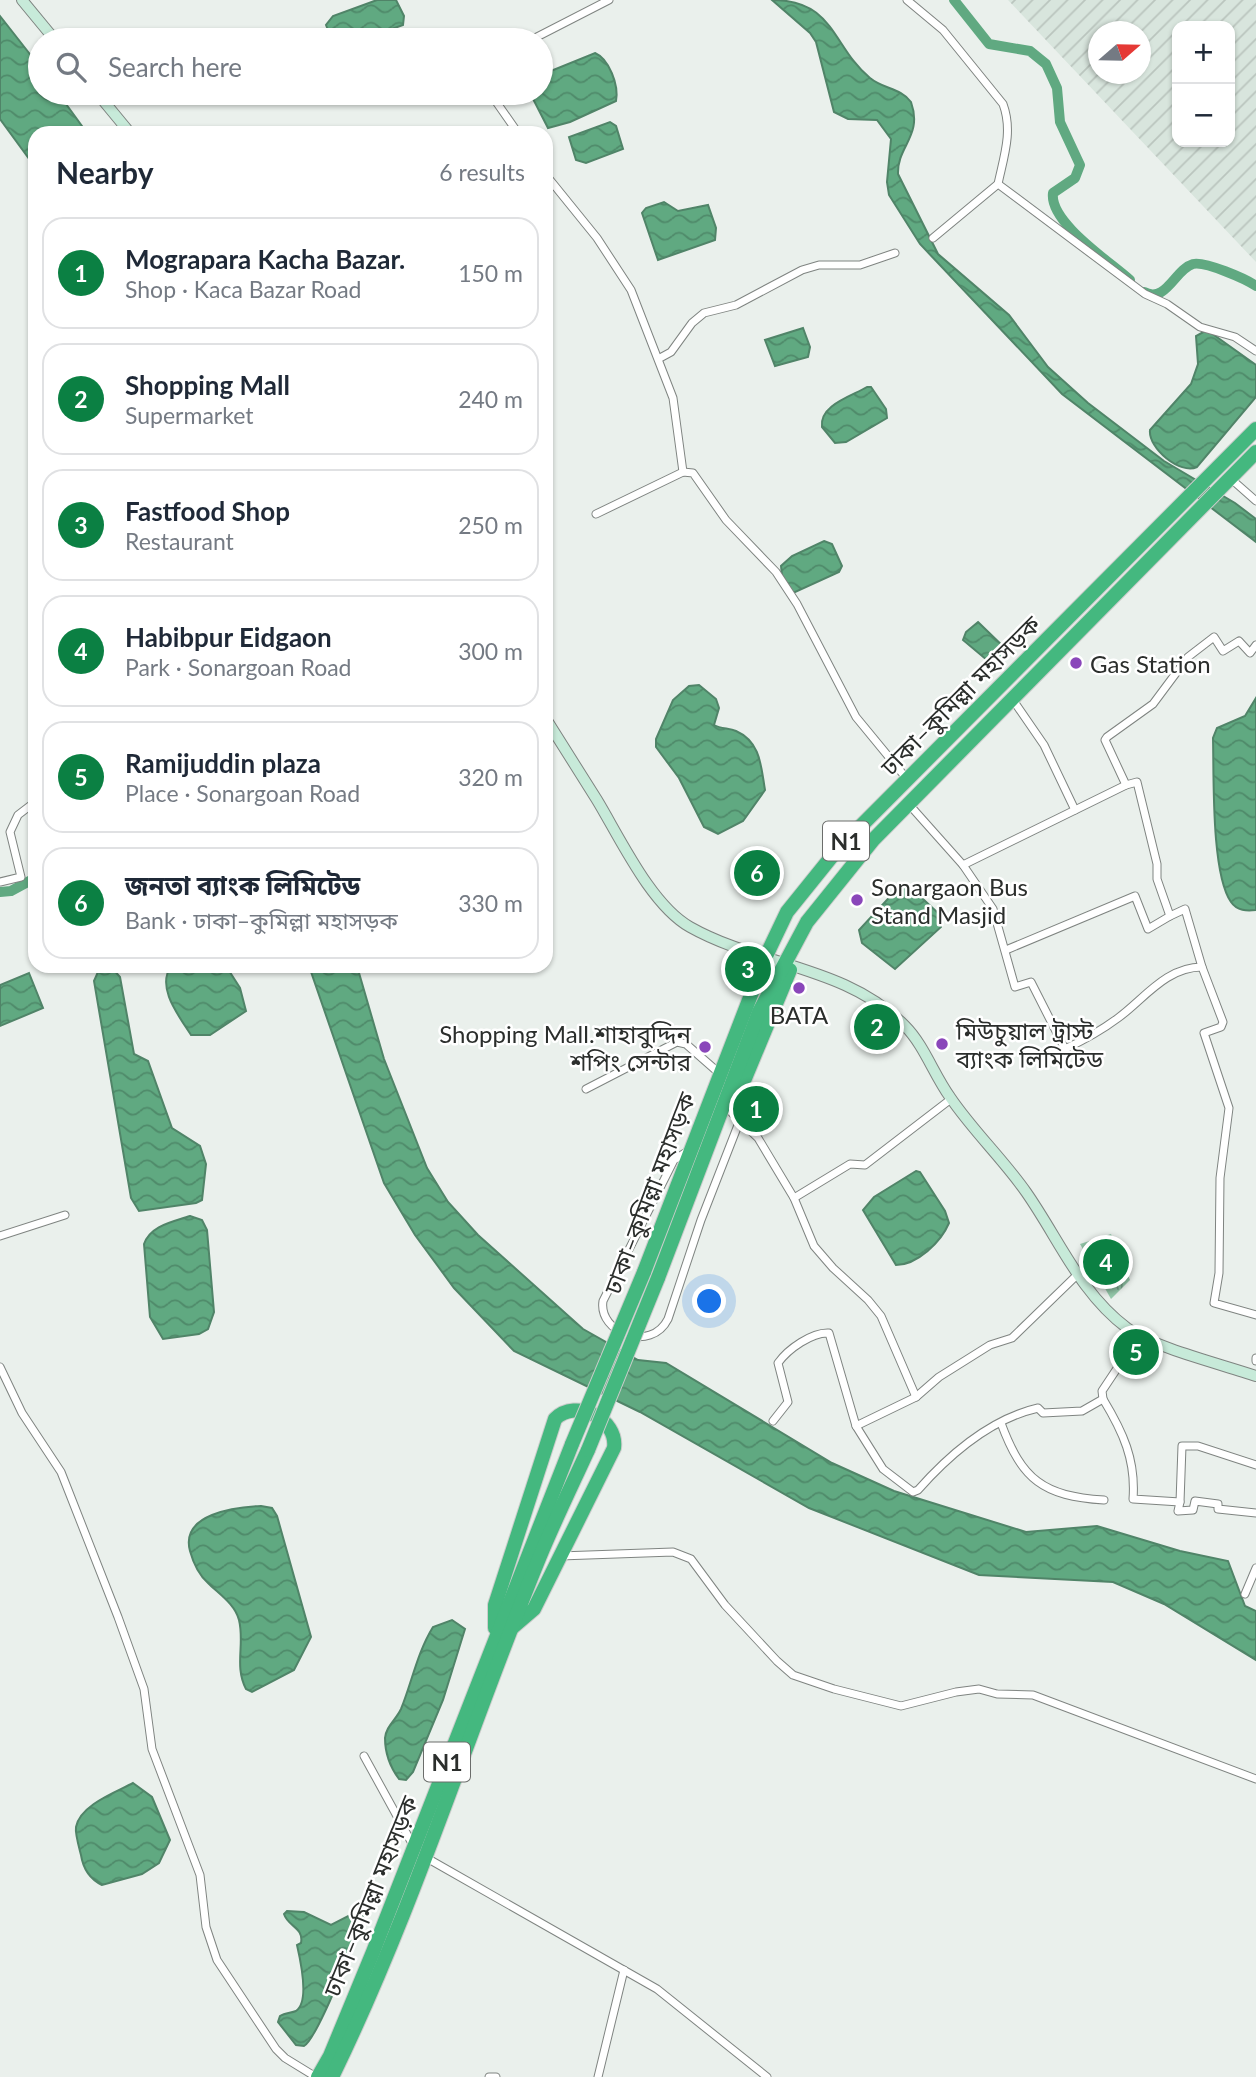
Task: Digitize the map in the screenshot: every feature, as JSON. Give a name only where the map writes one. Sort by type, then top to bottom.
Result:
[{"type":"highway","name":"ঢাকা–কুমিল্লা মহাসড়ক","points":[[317,2077],[340,2033],[419,1852],[513,1627],[540,1555],[588,1450],[686,1209],[759,1012],[788,963],[807,922],[873,840],[1195,514],[1222,480],[1256,429]]},
{"type":"highway","name":"N1","points":[[1222,480],[1254,455]]},
{"type":"highway","name":"ঢাকা–কুমিল্লা মহাসড়ক","points":[[332,2077],[353,2033],[495,1636],[644,1272],[766,956],[787,912],[817,872],[1185,502],[1222,480]]},
{"type":"highway","points":[[686,1209],[736,1116],[788,963],[848,881],[982,739],[999,712]]},
{"type":"highway","points":[[495,1636],[495,1605],[555,1419],[566,1412],[581,1411],[609,1424],[613,1431],[614,1448],[534,1608],[513,1627]]},
{"type":"main road","points":[[22,0],[45,28]]},
{"type":"main road","points":[[107,105],[124,126]]},
{"type":"main road","points":[[553,730],[629,854],[673,914],[706,935],[858,990],[882,1004],[907,1028],[951,1099],[1020,1185],[1077,1275],[1115,1318],[1140,1334],[1256,1376]]},
{"type":"street","points":[[553,29],[609,0]]},
{"type":"street","points":[[907,0],[943,30],[1003,104],[1007,116],[1008,139],[998,184],[933,238]]},
{"type":"street","points":[[498,105],[512,126]]},
{"type":"street","points":[[553,184],[597,238],[631,290],[660,358],[673,398],[683,472]]},
{"type":"street","points":[[998,184],[1145,294],[1167,304],[1200,327],[1235,337],[1256,351]]},
{"type":"street","points":[[660,358],[671,352],[692,323],[704,313],[736,305],[802,270],[819,265],[860,265],[895,253]]},
{"type":"street","points":[[596,514],[683,472],[693,473],[726,520],[776,572],[803,615],[856,717],[908,779]]},
{"type":"street","points":[[1222,480],[1256,502]]},
{"type":"street","points":[[1126,785],[1105,740],[1107,737],[1153,704],[1188,657],[1214,637],[1223,651],[1239,641],[1250,653],[1256,645]]},
{"type":"street","points":[[1013,700],[1044,745],[1075,810]]},
{"type":"street","points":[[963,865],[1137,782],[1157,864],[1157,879],[1170,916]]},
{"type":"street","points":[[0,882],[21,877],[10,832],[18,815],[28,807]]},
{"type":"street","points":[[914,810],[963,865],[993,909],[1015,987],[1031,982],[1065,1049],[1118,1019],[1155,984],[1195,967],[1202,967]]},
{"type":"street","points":[[1006,950],[1135,896],[1149,929],[1185,909],[1202,967],[1223,1022],[1221,1027],[1204,1034],[1229,1108],[1220,1178],[1220,1273],[1214,1303],[1256,1315]]},
{"type":"street","points":[[586,1089],[677,1042],[686,1044],[719,1073]]},
{"type":"street","points":[[794,1198],[850,1164],[864,1165],[951,1099]]},
{"type":"street","points":[[692,1148],[674,1160],[603,1301],[602,1311],[606,1320],[631,1336],[650,1337],[660,1331],[668,1319],[736,1116],[758,1138],[794,1198],[814,1246],[833,1268],[868,1300],[880,1317],[916,1397]]},
{"type":"street","points":[[0,1236],[65,1216]]},
{"type":"street","points":[[856,1426],[916,1397],[939,1377],[990,1345],[1012,1338],[1077,1275]]},
{"type":"street","points":[[773,1421],[788,1402],[778,1363],[786,1352],[826,1332],[836,1353],[856,1426],[883,1469],[913,1492],[918,1490],[945,1460],[1001,1423],[1038,1408],[1043,1413],[1082,1411],[1102,1399]]},
{"type":"street","points":[[1140,1334],[1102,1391],[1102,1399],[1121,1428],[1129,1450],[1135,1476],[1133,1499],[1180,1502]]},
{"type":"street","points":[[0,1367],[22,1413],[61,1472],[118,1617],[144,1689],[152,1749],[200,1875],[206,1927],[217,1960],[276,2049],[285,2058],[317,2077]]},
{"type":"street","points":[[1001,1423],[1020,1466],[1045,1489],[1081,1498],[1104,1500]]},
{"type":"street","points":[[1256,1465],[1198,1446],[1182,1446],[1178,1511],[1193,1510],[1195,1501],[1218,1504],[1218,1509],[1256,1513]]},
{"type":"street","points":[[559,1556],[665,1552],[691,1559],[758,1642],[793,1675],[813,1683],[901,1706],[979,1689],[997,1694],[1032,1695],[1078,1715],[1256,1779]]},
{"type":"street","points":[[1245,1594],[1256,1568]]},
{"type":"street","points":[[364,1756],[419,1852],[657,1989],[767,2077]]},
{"type":"street","points":[[598,2077],[624,1970]]},
{"type":"street","points":[[489,2077],[496,2077]]},
{"type":"shaded area","points":[[1008,0],[1256,0],[1256,262]]},
{"type":"green space","points":[[1111,1234],[1130,1280],[1111,1299],[1080,1244]]},
{"type":"water","points":[[377,0],[396,0],[404,16],[403,25],[395,28],[327,28],[326,25],[333,16]]},
{"type":"water","points":[[772,0],[793,2],[809,8],[830,27],[857,66],[870,78],[902,94],[911,102],[914,124],[901,156],[898,174],[938,254],[1009,315],[1048,367],[1088,403],[1164,461],[1235,503],[1256,519],[1256,542],[1062,394],[920,244],[889,195],[887,182],[891,139],[877,120],[848,119],[834,112],[816,42],[810,33]]},
{"type":"water","points":[[0,16],[28,52],[28,105],[67,105],[82,126],[28,126],[28,157],[0,119]]},
{"type":"water","points":[[595,53],[605,61],[612,73],[616,101],[570,122],[547,126],[536,105],[553,105],[553,70]]},
{"type":"water","points":[[610,122],[616,126],[623,149],[586,163],[576,160],[569,137]]},
{"type":"water","points":[[664,202],[678,211],[708,205],[716,228],[715,240],[658,260],[642,213],[646,208]]},
{"type":"water","points":[[803,328],[810,347],[808,357],[775,366],[765,340]]},
{"type":"water","points":[[1207,330],[1256,365],[1256,397],[1197,467],[1182,467],[1160,452],[1154,444],[1150,430],[1191,384],[1198,364],[1196,336]]},
{"type":"water","points":[[871,387],[886,409],[887,418],[846,442],[835,443],[822,427],[822,419],[838,402]]},
{"type":"water","points":[[824,541],[832,544],[842,566],[839,572],[793,593],[782,575],[781,566],[792,556]]},
{"type":"water","points":[[978,622],[1009,652],[994,666],[963,640],[966,632]]},
{"type":"water","points":[[699,685],[716,699],[719,708],[714,725],[736,731],[755,748],[761,764],[765,790],[743,821],[718,834],[704,827],[679,778],[656,747],[656,739],[673,700],[689,686]]},
{"type":"water","points":[[1256,698],[1256,910],[1249,910],[1233,905],[1220,869],[1215,823],[1213,738],[1217,728],[1245,716]]},
{"type":"water","points":[[907,884],[938,913],[941,927],[895,969],[862,943],[859,930],[897,889]]},
{"type":"water","points":[[29,973],[43,1008],[0,1026],[0,985]]},
{"type":"water","points":[[98,973],[116,973],[120,977],[134,1054],[148,1061],[172,1128],[200,1146],[206,1164],[202,1200],[196,1203],[139,1211],[131,1198],[94,981]]},
{"type":"water","points":[[230,973],[240,988],[246,1011],[210,1035],[191,1035],[171,1002],[166,983],[167,975]]},
{"type":"water","points":[[311,973],[359,973],[384,1059],[427,1168],[448,1202],[478,1235],[583,1329],[638,1360],[666,1363],[832,1463],[894,1491],[1026,1532],[1097,1526],[1180,1551],[1228,1561],[1245,1606],[1256,1611],[1256,1660],[1164,1604],[1113,1582],[979,1575],[809,1508],[640,1412],[514,1351],[454,1288],[415,1235],[384,1183]]},
{"type":"water","points":[[916,1171],[920,1172],[945,1211],[949,1223],[940,1238],[920,1257],[896,1265],[863,1210],[874,1197]]},
{"type":"water","points":[[190,1216],[202,1220],[207,1230],[214,1312],[208,1329],[199,1334],[163,1339],[150,1317],[144,1244],[157,1228]]},
{"type":"water","points":[[238,1508],[272,1508],[277,1516],[311,1637],[294,1670],[252,1692],[246,1689],[241,1672],[241,1629],[237,1614],[199,1572],[190,1551],[189,1538],[193,1528],[212,1515]]},
{"type":"water","points":[[452,1620],[465,1629],[443,1700],[413,1772],[406,1780],[399,1779],[387,1755],[386,1734],[401,1709],[427,1637],[433,1627]]},
{"type":"water","points":[[133,1783],[152,1797],[170,1840],[159,1863],[142,1874],[102,1885],[85,1869],[76,1827],[84,1812],[91,1806]]},
{"type":"water","points":[[287,1911],[304,1912],[331,1925],[354,1913],[364,1916],[327,2007],[304,2046],[296,2045],[278,2022],[280,2016],[296,2011],[300,2006],[303,1990],[297,1945],[301,1943],[301,1938],[298,1930],[286,1918],[284,1914]]},
{"type":"waterway","points":[[954,0],[989,44],[1030,51],[1046,64],[1057,88],[1060,122],[1080,165],[1075,178],[1053,193],[1054,204],[1070,228],[1130,280]]},
{"type":"waterway","points":[[1144,292],[1152,294],[1164,290],[1193,264],[1216,268],[1256,286]]},
{"type":"waterway","points":[[0,892],[11,891],[28,882]]},
{"type":"place","name":"Gas Station","points":[[1076,663]]},
{"type":"place","name":"জনতা ব্যাংক লিমিটেড","points":[[757,873]]},
{"type":"place","name":"Sonargaon Bus Stand Masjid","points":[[857,900]]},
{"type":"place","name":"Fastfood Shop","points":[[748,969]]},
{"type":"place","name":"BATA","points":[[799,988]]},
{"type":"place","name":"Shopping Mall","points":[[877,1027]]},
{"type":"place","name":"মিউচুয়াল ট্রাস্ট ব্যাংক লিমিটেড","points":[[942,1044]]},
{"type":"place","name":"Shopping Mall.শাহাবুদ্দিন শপিং সেন্টার","points":[[705,1047]]},
{"type":"place","name":"Mograpara Kacha Bazar.","points":[[756,1109]]},
{"type":"place","name":"Habibpur Eidgaon","points":[[1106,1262]]},
{"type":"place","name":"Ramijuddin plaza","points":[[1136,1352]]}]
